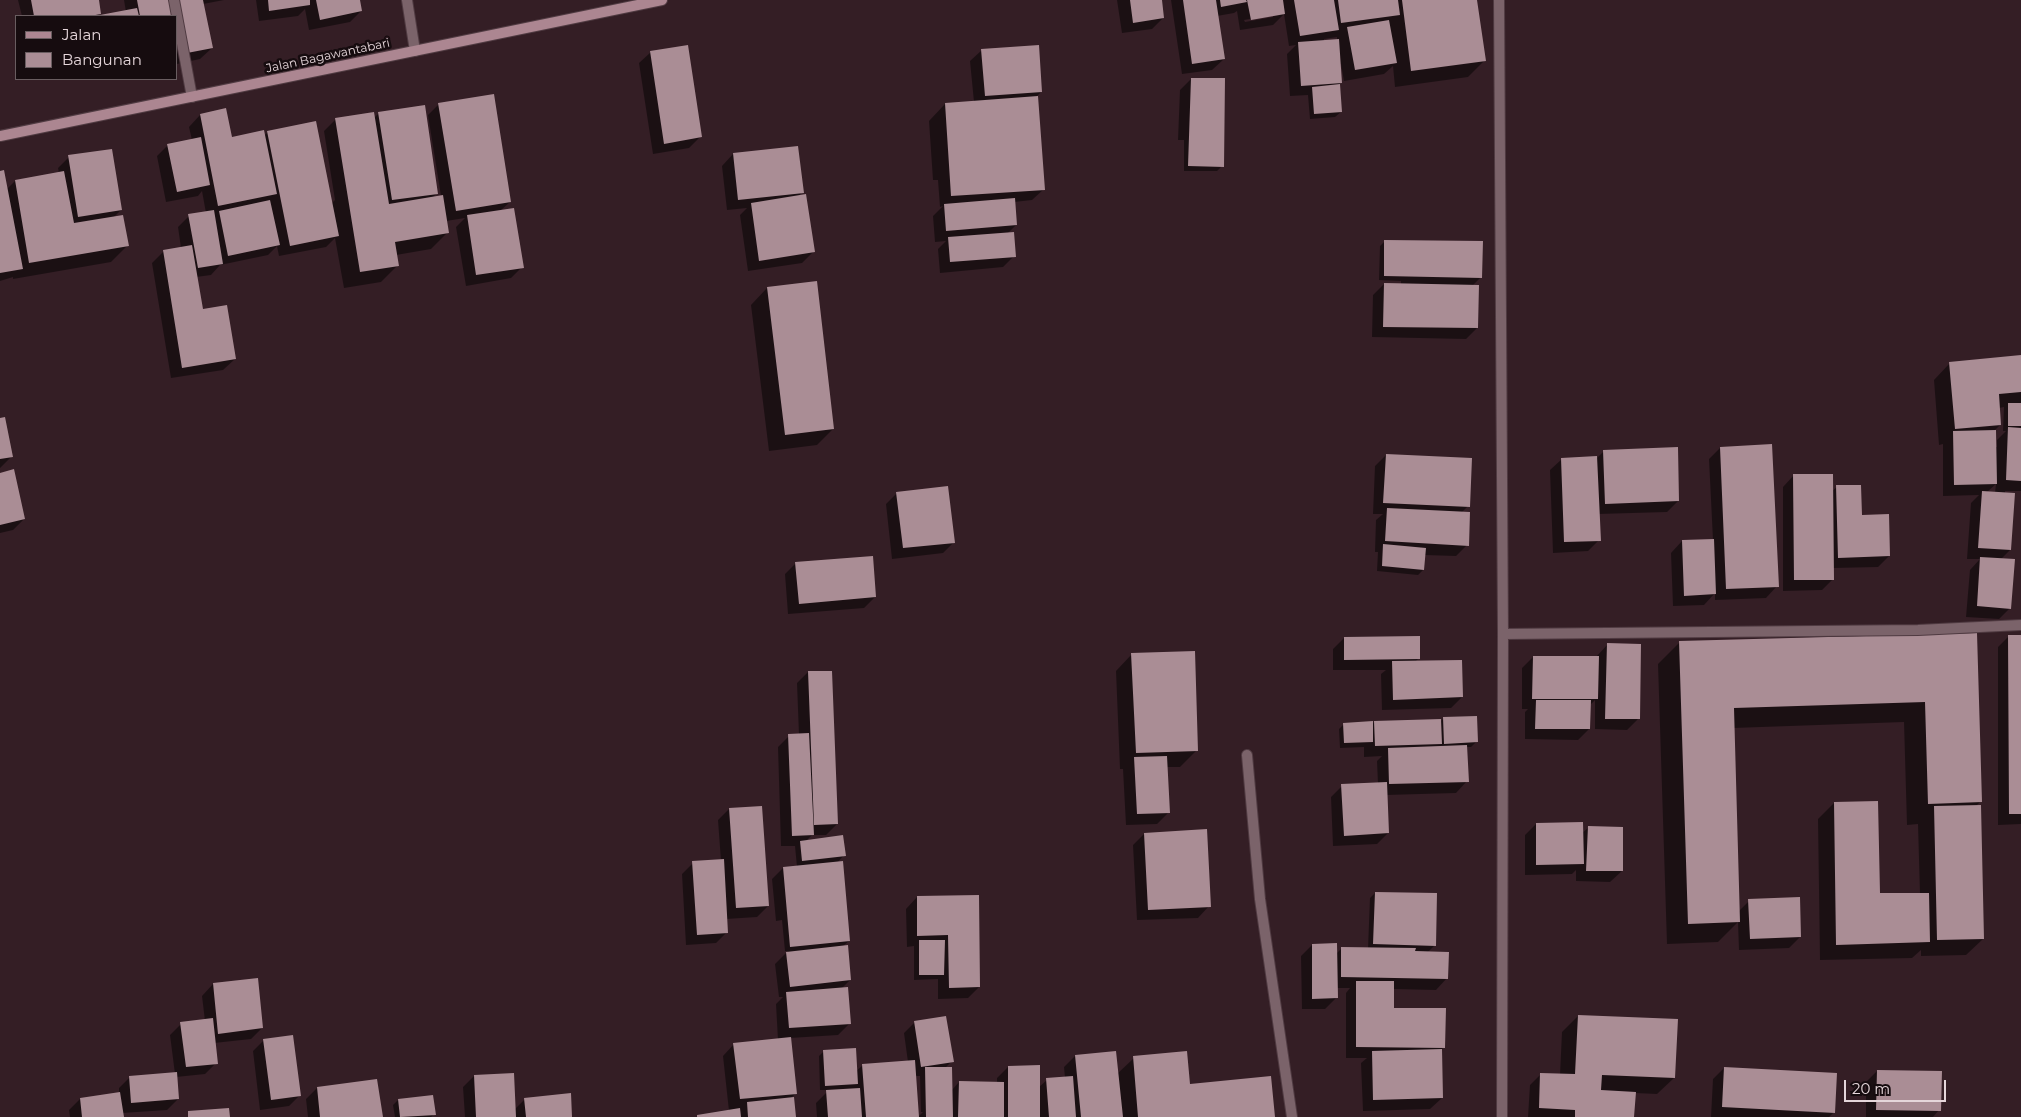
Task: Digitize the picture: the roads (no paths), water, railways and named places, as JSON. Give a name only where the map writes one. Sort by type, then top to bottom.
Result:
[{"type":"street","points":[[174,0],[177,15]]},
{"type":"street","points":[[407,0],[415,51]]},
{"type":"street","name":"Jalan Bagawantabari","points":[[0,136],[662,0]]},
{"type":"street","points":[[1499,0],[1503,634],[1502,1117]]},
{"type":"street","points":[[178,22],[192,97]]},
{"type":"street","points":[[1503,634],[1918,630],[2021,625]]},
{"type":"street","points":[[1247,754],[1260,898],[1292,1117]]}]
